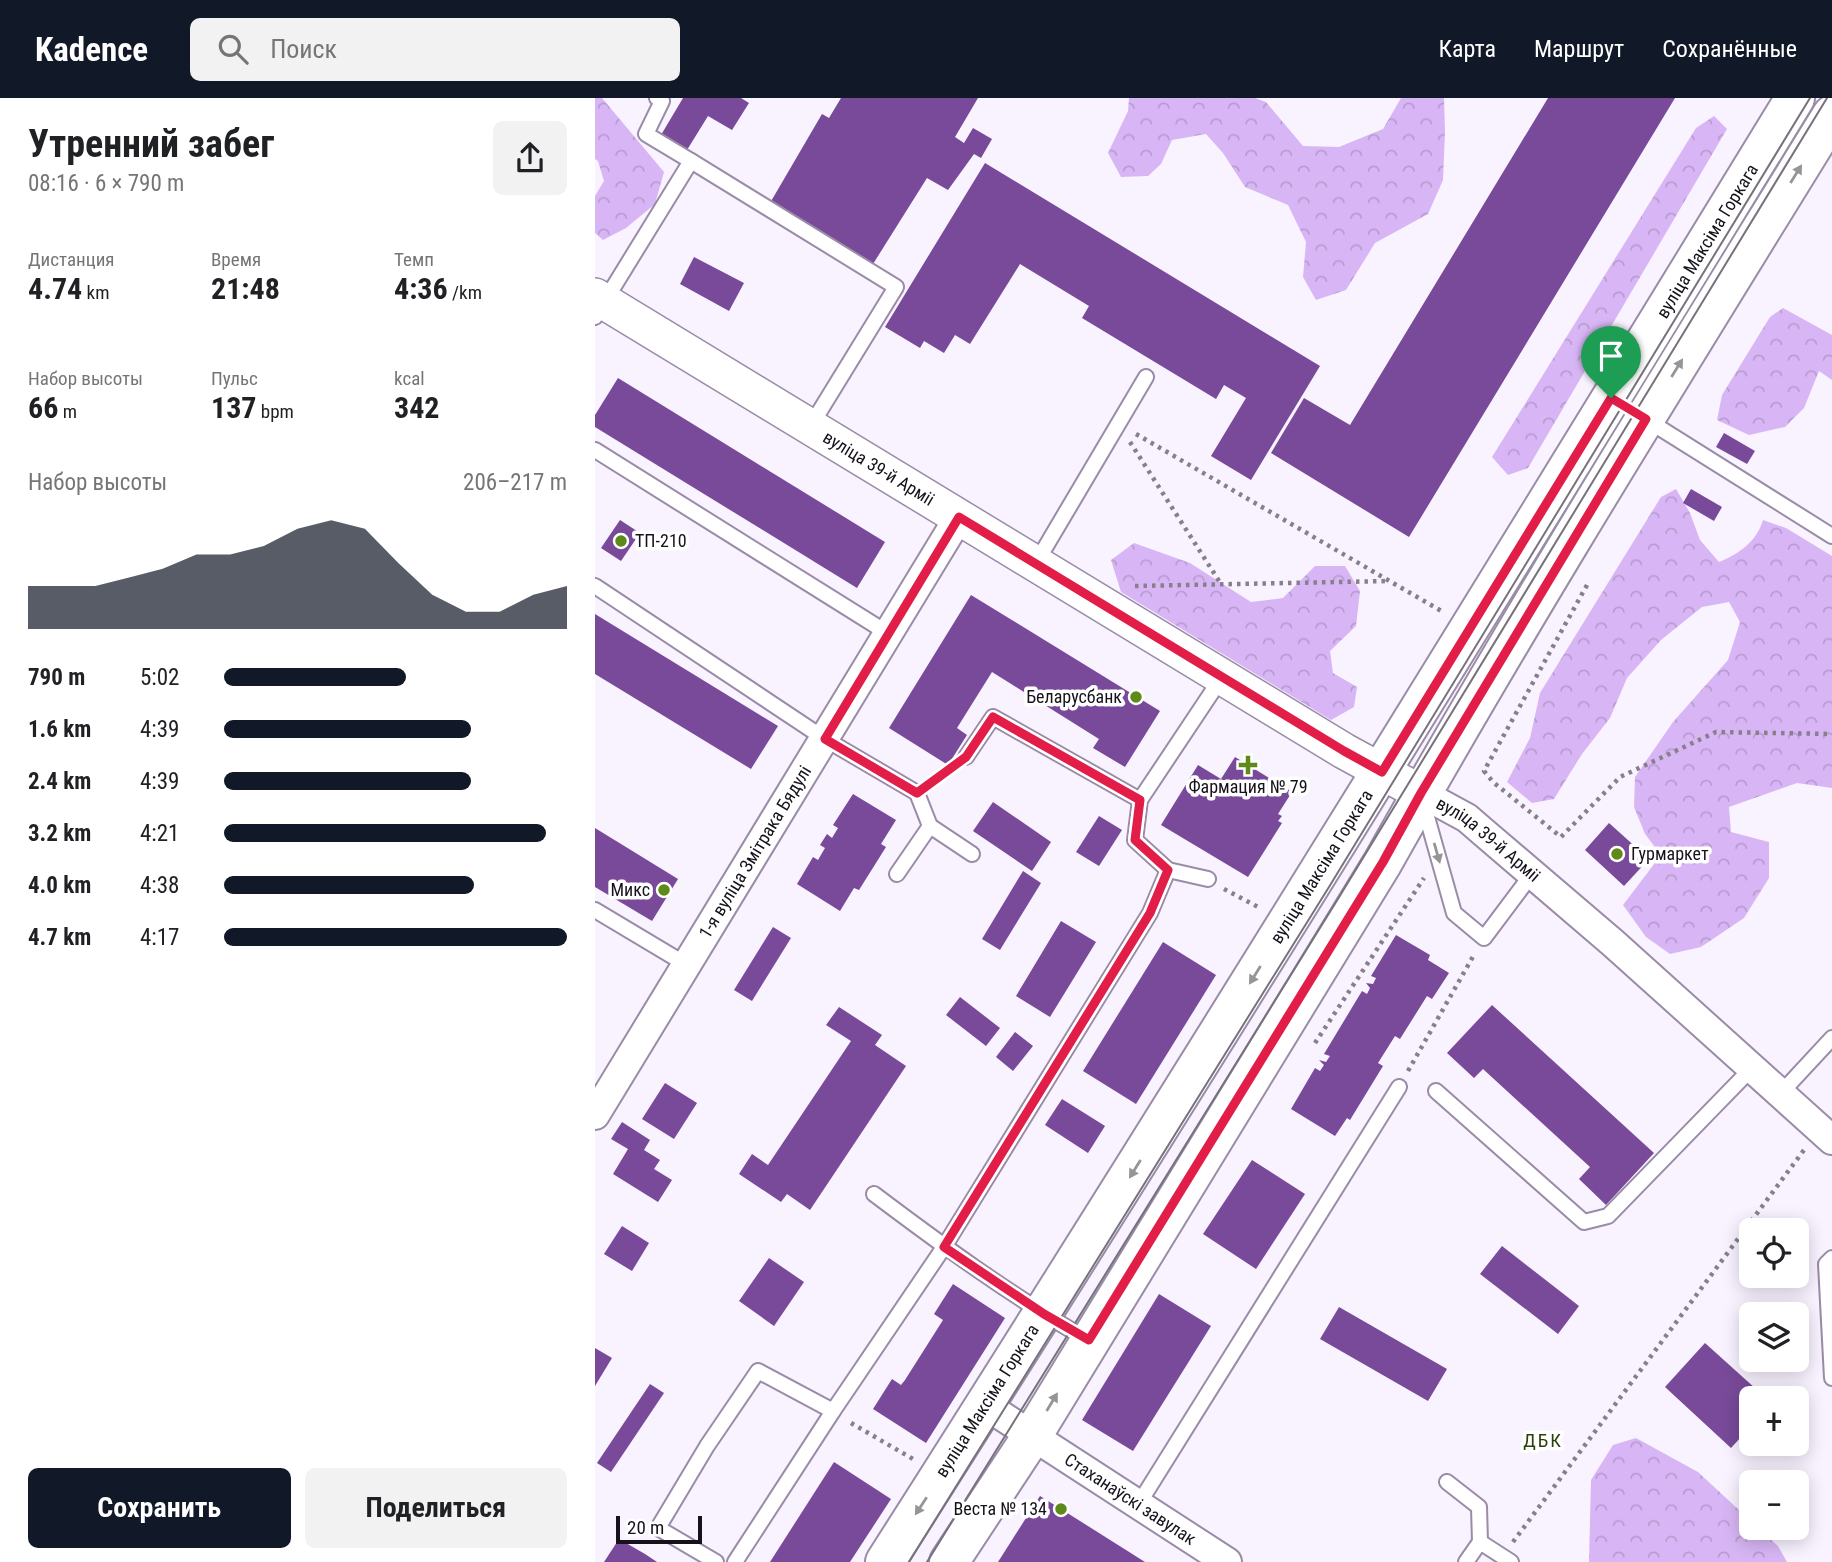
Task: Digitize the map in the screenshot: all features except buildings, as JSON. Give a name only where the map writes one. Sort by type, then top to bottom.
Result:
[{"type":"main road","name":"вуліца Максіма Горкага","points":[[885,1562],[1044,1314],[1382,772],[1795,98]]},
{"type":"main road","points":[[949,1562],[1032,1436],[1383,862],[1421,793],[1832,115]]},
{"type":"street","name":"вуліца 39-й Арміі","points":[[598,305],[810,427],[1382,772],[1467,818],[1753,1067],[1826,1135]]},
{"type":"street","points":[[1611,398],[1646,419]]},
{"type":"street","name":"1-я вуліца Змітрака Бядулі","points":[[595,1115],[959,517]]},
{"type":"street","name":"Стаханаўскі завулак","points":[[985,1405],[1138,1505],[1209,1557]]},
{"type":"lane","points":[[657,98],[662,101],[646,134],[896,287],[810,427]]},
{"type":"lane","points":[[598,305],[691,161]]},
{"type":"lane","points":[[1035,564],[1146,377]]},
{"type":"lane","points":[[1646,419],[1832,536]]},
{"type":"lane","points":[[595,450],[889,634]]},
{"type":"lane","points":[[595,586],[825,739],[917,793],[930,826],[972,854]]},
{"type":"lane","points":[[1207,880],[1168,870],[1135,840],[1140,800],[1222,677]]},
{"type":"lane","points":[[966,757],[993,717],[1140,800]]},
{"type":"lane","points":[[1421,793],[1454,913],[1484,937],[1532,874]]},
{"type":"lane","points":[[897,874],[930,826]]},
{"type":"lane","points":[[735,1562],[832,1411],[944,1247],[1150,913],[1168,870]]},
{"type":"lane","points":[[595,910],[687,965]]},
{"type":"lane","points":[[1781,1093],[1832,1038]]},
{"type":"lane","points":[[1436,1091],[1584,1222],[1608,1216],[1753,1067]]},
{"type":"lane","points":[[1138,1505],[1399,1087]]},
{"type":"lane","points":[[874,1194],[944,1247],[1044,1314],[1089,1340]]},
{"type":"lane","points":[[1832,1258],[1826,1264],[1832,1378]]},
{"type":"lane","points":[[716,1562],[658,1528],[707,1446],[758,1371],[832,1411]]},
{"type":"lane","points":[[1447,1482],[1479,1507],[1480,1542],[1466,1562]]},
{"type":"lane","points":[[1480,1542],[1506,1559]]},
{"type":"path","points":[[1118,423],[1447,615]]},
{"type":"path","points":[[1118,423],[1221,584]]},
{"type":"path","points":[[1126,586],[1389,581]]},
{"type":"path","points":[[1493,782],[1561,836],[1620,777],[1716,732],[1832,734]]},
{"type":"path","points":[[917,793],[966,757]]},
{"type":"path","points":[[1483,763],[1484,771]]},
{"type":"path","points":[[1207,880],[1264,911]]},
{"type":"path","points":[[1399,1087],[1484,937]]},
{"type":"path","points":[[1506,1559],[1826,1135]]},
{"type":"path","points":[[832,1411],[923,1466]]},
{"type":"green space","points":[[595,98],[602,98],[664,172],[655,204],[626,228],[603,240],[595,233],[595,196],[604,181],[595,159]]},
{"type":"green space","points":[[1129,98],[1255,98],[1266,102],[1303,146],[1339,147],[1383,129],[1401,98],[1444,98],[1443,180],[1428,214],[1375,243],[1346,290],[1316,300],[1303,277],[1306,242],[1288,205],[1245,187],[1223,153],[1206,134],[1172,140],[1161,164],[1148,176],[1121,177],[1108,153],[1128,111]]},
{"type":"green space","points":[[1714,116],[1727,129],[1528,468],[1508,475],[1492,457],[1696,128]]},
{"type":"green space","points":[[1783,308],[1832,335],[1832,380],[1819,371],[1804,408],[1785,427],[1749,435],[1717,420],[1722,395],[1770,317]]},
{"type":"green space","points":[[1676,489],[1690,513],[1700,540],[1719,562],[1746,546],[1763,520],[1786,528],[1832,556],[1832,788],[1797,783],[1729,807],[1731,832],[1769,842],[1769,878],[1744,918],[1701,947],[1670,954],[1646,937],[1623,905],[1661,855],[1645,834],[1634,807],[1635,777],[1673,722],[1728,660],[1740,622],[1729,602],[1702,607],[1661,640],[1627,678],[1610,718],[1582,754],[1554,799],[1532,803],[1507,782],[1530,738],[1540,693],[1661,497]]},
{"type":"green space","points":[[1134,543],[1190,563],[1251,602],[1283,598],[1315,566],[1345,566],[1360,591],[1356,626],[1330,651],[1333,673],[1357,687],[1354,707],[1331,720],[1121,592],[1111,560]]},
{"type":"green space","points":[[1636,1438],[1698,1472],[1739,1510],[1739,1540],[1771,1540],[1787,1562],[1589,1562],[1591,1480],[1613,1445]]},
{"type":"tram line","points":[[909,1562],[1329,887],[1810,98]]},
{"type":"tram line","points":[[927,1562],[1341,894],[1827,98]]},
{"type":"place","name":"ТП-210","points":[[621,541]]},
{"type":"place","name":"Беларусбанк","points":[[1136,697]]},
{"type":"place","name":"Фармация № 79","points":[[1248,765]]},
{"type":"place","name":"Гурмаркет","points":[[1617,854]]},
{"type":"place","name":"Микс","points":[[664,890]]},
{"type":"place","name":"Веста № 134","points":[[1061,1509]]},
{"type":"district","name":"ДБК","points":[[1543,1440]]},
{"type":"route","points":[[1611,398],[1646,419],[1421,793],[1383,862],[1089,1340],[1044,1314],[944,1247],[1150,913],[1168,870],[1135,840],[1140,800],[993,717],[966,757],[917,793],[825,739],[959,517],[1382,772],[1413,717],[1611,398]]}]
